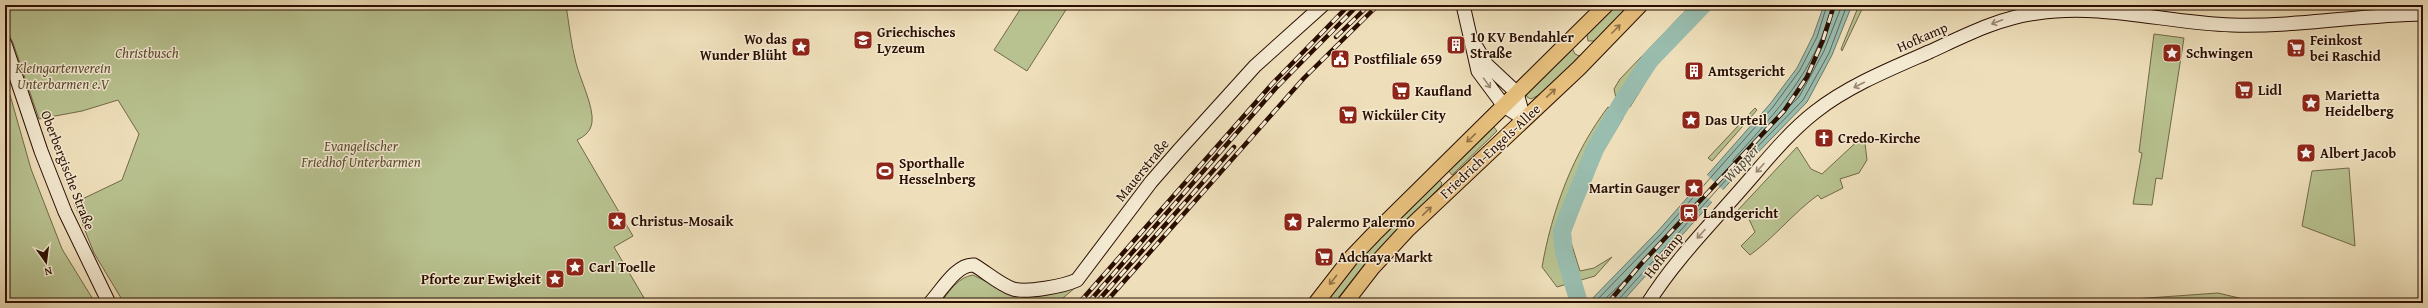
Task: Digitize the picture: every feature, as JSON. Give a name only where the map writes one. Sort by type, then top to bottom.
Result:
[{"type":"main road","name":"Friedrich-Engels-Allee","points":[[1316,303],[1351,258],[1606,5]]},
{"type":"main road","name":"Friedrich-Engels-Allee","points":[[1346,303],[1372,268],[1444,195],[1640,5]]},
{"type":"main road","points":[[1576,35],[1576,44],[1580,51],[1597,48]]},
{"type":"main road","points":[[1427,181],[1442,175],[1446,178],[1448,185],[1444,195]]},
{"type":"street","name":"Mauerstraße","points":[[930,303],[961,267],[969,264],[974,265],[1014,289],[1025,290],[1068,284],[1077,280],[1151,182],[1179,150],[1255,66],[1323,5]]},
{"type":"street","points":[[1463,5],[1478,70],[1504,106],[1524,119]]},
{"type":"street","name":"Hofkamp","points":[[1648,303],[1690,246],[1770,157],[1814,113],[1843,93],[1956,40],[2020,15],[2071,11],[2172,18],[2212,24],[2251,25],[2423,14]]},
{"type":"street","points":[[1469,34],[1486,64],[1518,93],[1524,119]]},
{"type":"street","name":"Oberbergische Straße","points":[[5,44],[41,151],[65,212],[109,303]]},
{"type":"green space","name":"Evangelischer Friedhof Unterbarmen","points":[[5,5],[566,5],[574,56],[589,101],[592,116],[589,131],[577,140],[633,236],[614,247],[647,303],[124,303],[94,253],[74,203],[122,180],[139,134],[118,100],[82,111],[39,119],[13,43],[5,27]]},
{"type":"green space","points":[[1023,5],[1069,5],[1027,71],[994,50]]},
{"type":"green space","points":[[1617,5],[1631,5],[1594,41],[1588,41],[1587,35]]},
{"type":"green space","points":[[1691,5],[1714,5],[1661,57],[1630,107],[1616,98],[1614,89],[1620,79]]},
{"type":"green space","points":[[1859,5],[1864,5],[1842,51],[1841,49]]},
{"type":"green space","points":[[2154,34],[2184,38],[2162,179],[2156,178],[2152,205],[2133,204],[2142,153],[2139,152]]},
{"type":"green space","points":[[1572,48],[1575,54],[1582,57],[1547,91],[1531,99],[1527,97],[1526,94]]},
{"type":"green space","points":[[5,94],[10,95],[31,169],[62,249],[94,301],[93,303],[5,303]]},
{"type":"green space","points":[[1608,107],[1623,118],[1596,163],[1569,236],[1580,271],[1594,268],[1612,257],[1595,276],[1557,287],[1542,267],[1552,224],[1558,203],[1574,163],[1584,143]]},
{"type":"green space","points":[[1755,108],[1757,110],[1712,161],[1708,158]]},
{"type":"green space","points":[[1493,126],[1497,131],[1452,175],[1448,170]]},
{"type":"green space","points":[[1864,135],[1867,160],[1859,173],[1840,179],[1843,188],[1821,199],[1818,195],[1800,209],[1768,241],[1750,255],[1741,246],[1755,232],[1748,217],[1738,210],[1797,147],[1811,169],[1822,174]]},
{"type":"green space","points":[[2349,168],[2355,246],[2302,226],[2312,171]]},
{"type":"green space","points":[[1439,180],[1442,183],[1441,186],[1369,259],[1334,303],[1325,303],[1363,254]]},
{"type":"green space","points":[[973,275],[1009,293],[1020,296],[1076,287],[1057,303],[940,303],[958,282],[968,276]]},
{"type":"green space","points":[[2218,293],[2260,303],[2106,303],[2105,301]]},
{"type":"water","points":[[1824,5],[1852,5],[1832,55],[1807,102],[1737,174],[1621,303],[1588,303],[1657,232],[1770,104],[1797,68],[1813,36]]},
{"type":"pier","points":[[1706,174],[1724,191],[1713,203],[1695,186]]},
{"type":"waterway","name":"Wupper","points":[[1579,303],[1564,252],[1562,231],[1595,149],[1623,101],[1650,60],[1703,5]]},
{"type":"railway","points":[[1079,303],[1272,84],[1349,5]]},
{"type":"railway","points":[[1088,303],[1276,88],[1358,5]]},
{"type":"railway","points":[[1336,37],[1369,5]]},
{"type":"railway","points":[[1105,303],[1304,78],[1378,5]]},
{"type":"railway","points":[[1608,303],[1641,264],[1784,111],[1807,77],[1823,40],[1834,5]]},
{"type":"railway","points":[[1096,303],[1234,147]]},
{"type":"place","name":"Griechisches Lyzeum","points":[[863,40]]},
{"type":"place","name":"10 KV Bendahler Straße","points":[[1456,45]]},
{"type":"place","name":"Wo das Wunder Blüht","points":[[801,47]]},
{"type":"place","name":"Feinkost bei Raschid","points":[[2296,48]]},
{"type":"place","name":"Schwingen","points":[[2172,53]]},
{"type":"place","name":"Postfiliale 659","points":[[1340,59]]},
{"type":"place","name":"Amtsgericht","points":[[1694,71]]},
{"type":"place","name":"Lidl","points":[[2244,90]]},
{"type":"place","name":"Kaufland","points":[[1401,91]]},
{"type":"place","name":"Marietta Heidelberg","points":[[2311,103]]},
{"type":"place","name":"Wicküler City","points":[[1348,115]]},
{"type":"place","name":"Das Urteil","points":[[1691,120]]},
{"type":"place","name":"Credo-Kirche","points":[[1824,138]]},
{"type":"place","name":"Albert Jacob","points":[[2306,153]]},
{"type":"place","name":"Sporthalle Hesselnberg","points":[[885,171]]},
{"type":"place","name":"Martin Gauger","points":[[1694,188]]},
{"type":"place","name":"Landgericht","points":[[1689,213]]},
{"type":"place","name":"Christus-Mosaik","points":[[617,221]]},
{"type":"place","name":"Palermo Palermo","points":[[1293,222]]},
{"type":"place","name":"Adchaya Markt","points":[[1324,257]]},
{"type":"place","name":"Carl Toelle","points":[[575,267]]},
{"type":"place","name":"Pforte zur Ewigkeit","points":[[555,279]]},
{"type":"park label","name":"Christbusch","points":[[147,53]]},
{"type":"park label","name":"Kleingartenverein Unterbarmen e.V","points":[[63,76]]}]
